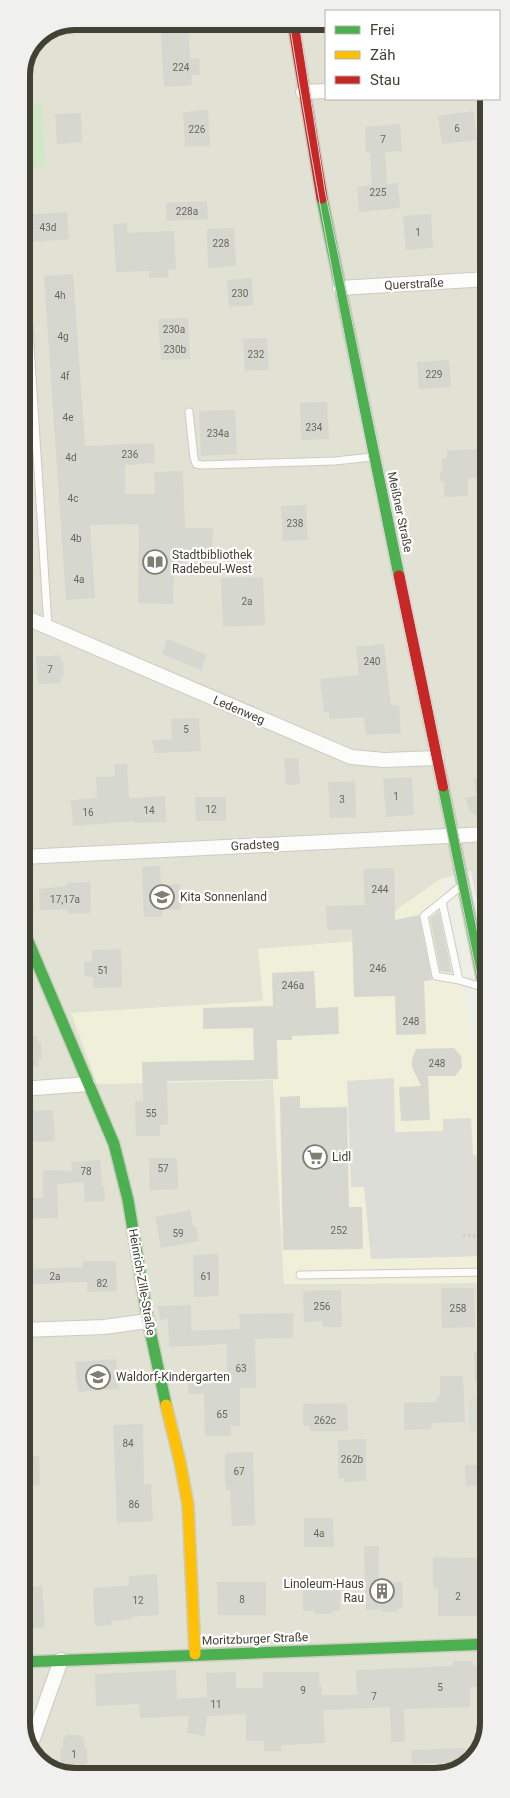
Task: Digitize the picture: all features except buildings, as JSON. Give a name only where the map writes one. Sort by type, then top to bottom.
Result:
[{"type":"street","name":"Meißner Straße","points":[[294,30],[319,185],[480,968]]},
{"type":"street","points":[[303,92],[325,91]]},
{"type":"street","name":"Querstraße","points":[[340,288],[480,280]]},
{"type":"street","name":"Ledenweg","points":[[30,619],[351,757],[384,760],[436,758]]},
{"type":"street","name":"Gradsteg","points":[[30,857],[480,834]]},
{"type":"street","name":"Heinrich-Zille-Straße","points":[[30,946],[114,1144],[128,1200],[148,1321],[188,1505],[195,1654]]},
{"type":"street","points":[[30,1088],[88,1084]]},
{"type":"street","points":[[30,1330],[104,1327],[148,1321]]},
{"type":"street","name":"Moritzburger Straße","points":[[30,1662],[480,1644]]},
{"type":"street","points":[[33,1739],[61,1660]]},
{"type":"lane","points":[[30,368],[48,627]]},
{"type":"lane","points":[[190,412],[194,458],[196,464],[202,466],[335,461],[375,457]]},
{"type":"lane","points":[[463,884],[424,916],[436,976],[459,980],[480,987]]},
{"type":"lane","points":[[442,902],[459,980]]},
{"type":"lane","points":[[300,1275],[480,1272]]},
{"type":"path","points":[[462,1235],[480,1237]]},
{"type":"path","points":[[48,1759],[60,1761]]},
{"type":"shaded area","points":[[325,30],[325,100],[480,100],[480,914],[471,871],[440,879],[368,940],[264,1001],[72,1013],[97,1084],[273,1080],[284,1284],[480,1283],[480,1723],[477,1740],[469,1753],[458,1762],[449,1766],[435,1768],[72,1768],[58,1765],[45,1757],[36,1746],[30,1723],[30,75],[33,58],[43,43],[58,33],[66,31]]},
{"type":"shaded area","points":[[440,879],[480,1078],[480,1283],[284,1284],[273,1080],[97,1084],[71,1013],[263,1001],[258,949],[368,940],[400,907]]},
{"type":"shaded area","points":[[394,1078],[395,1132],[443,1131],[443,1119],[471,1118],[473,1155],[480,1155],[480,1256],[371,1259],[364,1187],[351,1187],[347,1081]]},
{"type":"shaded area","points":[[480,1397],[480,1430],[470,1431],[468,1398]]},
{"type":"green space","points":[[42,104],[45,166],[30,167],[30,105]]},
{"type":"tram line","points":[[290,30],[310,148],[357,400],[480,990]]},
{"type":"tram line","points":[[300,30],[325,191],[427,679],[480,945]]},
{"type":"traffic: fast","points":[[322,198],[399,576]]},
{"type":"traffic: fast","points":[[443,786],[480,968]]},
{"type":"traffic: fast","points":[[30,946],[114,1144],[128,1200],[148,1321],[166,1405]]},
{"type":"traffic: fast","points":[[30,1662],[480,1644]]},
{"type":"traffic: slow","points":[[166,1405],[188,1505],[195,1654]]},
{"type":"traffic: jam","points":[[294,30],[322,198]]},
{"type":"traffic: jam","points":[[399,576],[443,786]]},
{"type":"place","name":"Stadtbibliothek Radebeul-West","points":[[155,562]]},
{"type":"place","name":"Kita Sonnenland","points":[[162,897]]},
{"type":"place","name":"Lidl","points":[[315,1157]]},
{"type":"place","name":"Waldorf-Kindergarten","points":[[98,1377]]},
{"type":"place","name":"Linoleum-Haus Rau","points":[[382,1591]]}]
